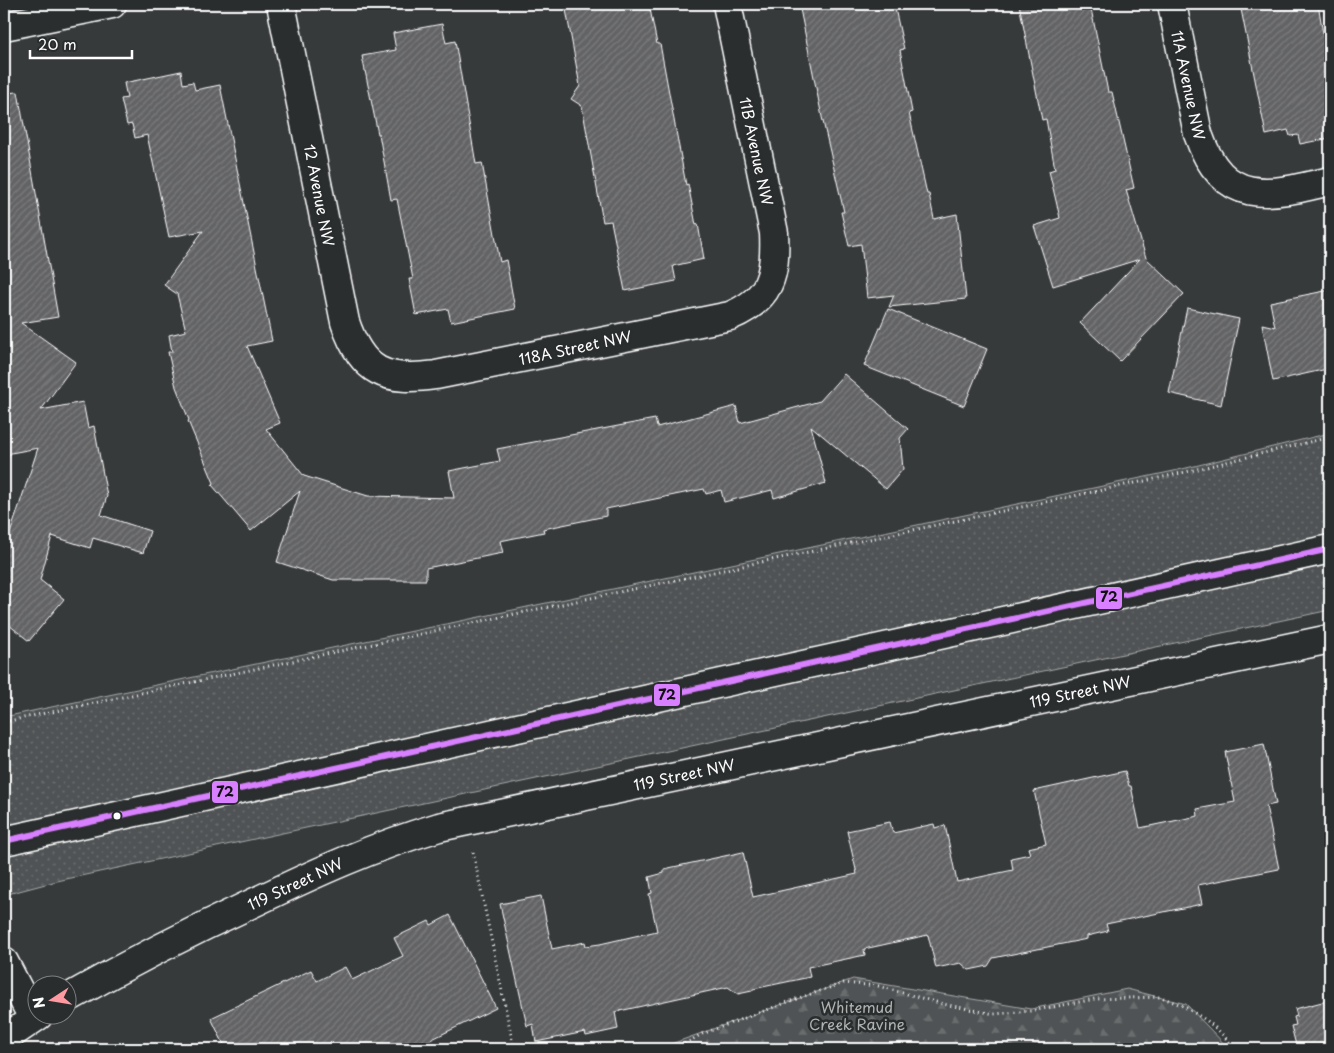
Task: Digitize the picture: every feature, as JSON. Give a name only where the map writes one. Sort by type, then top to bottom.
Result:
[{"type":"street","points":[[4,26],[112,4]]},
{"type":"street","name":"12 Avenue NW","points":[[281,4],[345,322],[350,338],[358,352],[370,365],[382,373]]},
{"type":"street","name":"11B Avenue NW","points":[[727,4],[774,234],[774,271],[769,285],[762,296]]},
{"type":"street","name":"11A Avenue NW","points":[[1172,4],[1198,134],[1203,147],[1220,174],[1234,185],[1249,191],[1267,193],[1290,191],[1330,181]]},
{"type":"street","name":"118A Street NW","points":[[382,373],[397,377],[414,378],[436,375],[730,316],[752,305],[762,296]]},
{"type":"street","points":[[4,841],[1330,549]]},
{"type":"street","name":"119 Street NW","points":[[78,993],[170,942],[334,864],[384,844],[439,827],[1330,638]]},
{"type":"street","points":[[4,962],[28,1003]]},
{"type":"street","points":[[4,1039],[28,1022]]},
{"type":"path","points":[[4,722],[1164,478],[1330,437]]},
{"type":"path","points":[[472,844],[514,1049]]},
{"type":"path","points":[[676,1049],[702,1034],[796,999],[844,984],[878,986],[943,1004],[994,1014],[1031,1011],[1096,999],[1161,997],[1183,1006],[1206,1020],[1236,1049]]},
{"type":"green space","points":[[1330,433],[1330,610],[57,881],[4,895],[4,717],[1174,471]]},
{"type":"green space","name":"Whitemud Creek Ravine","points":[[853,979],[1031,1009],[1127,989],[1186,1004],[1229,1049],[657,1049]]},
{"type":"building","points":[[565,4],[649,4],[657,44],[660,44],[686,185],[688,184],[696,225],[698,224],[704,259],[673,266],[676,281],[625,291],[611,221],[603,222],[582,106],[571,99],[580,86]]},
{"type":"building","points":[[799,4],[894,4],[904,49],[900,50],[912,112],[909,113],[927,194],[929,194],[934,219],[957,214],[966,299],[889,307],[894,295],[867,298],[861,244],[849,246],[841,212],[844,212]]},
{"type":"building","points":[[1019,4],[1090,4],[1108,92],[1112,92],[1134,188],[1126,190],[1146,258],[1184,294],[1120,361],[1080,323],[1140,259],[1053,286],[1034,226],[1060,218],[1049,171],[1055,169],[1046,119],[1042,120]]},
{"type":"building","points":[[1240,4],[1318,4],[1324,39],[1330,38],[1330,138],[1300,144],[1298,135],[1290,136],[1288,130],[1266,135]]},
{"type":"building","points":[[442,24],[446,43],[455,41],[476,164],[482,163],[500,262],[506,260],[515,309],[451,322],[448,309],[416,315],[409,279],[413,279],[397,199],[391,200],[362,56],[396,50],[393,33]]},
{"type":"building","points":[[181,71],[183,84],[193,82],[195,90],[220,85],[272,341],[247,346],[280,423],[266,429],[304,476],[368,496],[454,498],[449,471],[500,461],[497,449],[655,419],[657,427],[736,406],[740,423],[820,401],[844,374],[908,429],[900,438],[903,469],[886,489],[811,426],[826,483],[774,498],[772,490],[724,502],[721,490],[706,494],[704,489],[606,509],[606,516],[543,529],[544,532],[500,541],[503,553],[426,568],[426,580],[333,580],[277,562],[300,491],[251,531],[212,485],[214,483],[176,387],[168,352],[172,352],[169,335],[186,331],[177,294],[164,285],[203,231],[169,237],[147,135],[135,138],[132,124],[127,125],[121,99],[127,98],[124,83]]},
{"type":"building","points":[[18,92],[58,317],[21,323],[76,362],[41,410],[83,402],[88,428],[94,426],[107,496],[101,515],[150,531],[143,553],[93,538],[90,548],[52,536],[40,580],[64,599],[29,641],[4,621],[4,552],[38,448],[11,453],[4,463],[4,377],[10,376],[4,349],[4,93]]},
{"type":"building","points":[[1330,290],[1330,352],[1324,353],[1327,369],[1273,381],[1262,324],[1275,327],[1270,302]]},
{"type":"building","points":[[1187,308],[1239,319],[1221,405],[1169,393]]},
{"type":"building","points":[[888,309],[987,349],[964,406],[864,366]]},
{"type":"building","points":[[1264,744],[1276,804],[1266,806],[1279,869],[1198,885],[1202,904],[1106,924],[1108,931],[1087,936],[1087,939],[993,958],[988,966],[969,970],[961,963],[936,968],[928,935],[864,949],[865,955],[808,967],[810,977],[738,994],[728,987],[615,1012],[618,1029],[586,1036],[585,1032],[536,1042],[533,1024],[527,1026],[500,904],[541,896],[552,949],[585,942],[586,946],[600,944],[657,931],[649,894],[652,893],[649,877],[664,873],[664,869],[743,852],[753,897],[857,874],[847,831],[890,822],[893,833],[934,824],[935,828],[945,825],[957,882],[1013,870],[1011,858],[1030,854],[1028,848],[1046,844],[1034,791],[1125,771],[1129,786],[1131,786],[1140,828],[1198,816],[1197,809],[1235,802],[1225,752]]},
{"type":"building","points":[[450,915],[496,1008],[426,1042],[430,1049],[226,1049],[211,1018],[311,970],[317,981],[345,967],[352,980],[403,956],[394,938],[429,921],[431,925]]},
{"type":"building","points":[[1330,1000],[1330,1049],[1297,1049],[1291,1026],[1296,1025],[1294,1017],[1297,1016],[1295,1009]]},
{"type":"transit line","name":"72","points":[[4,841],[1330,549]]}]
